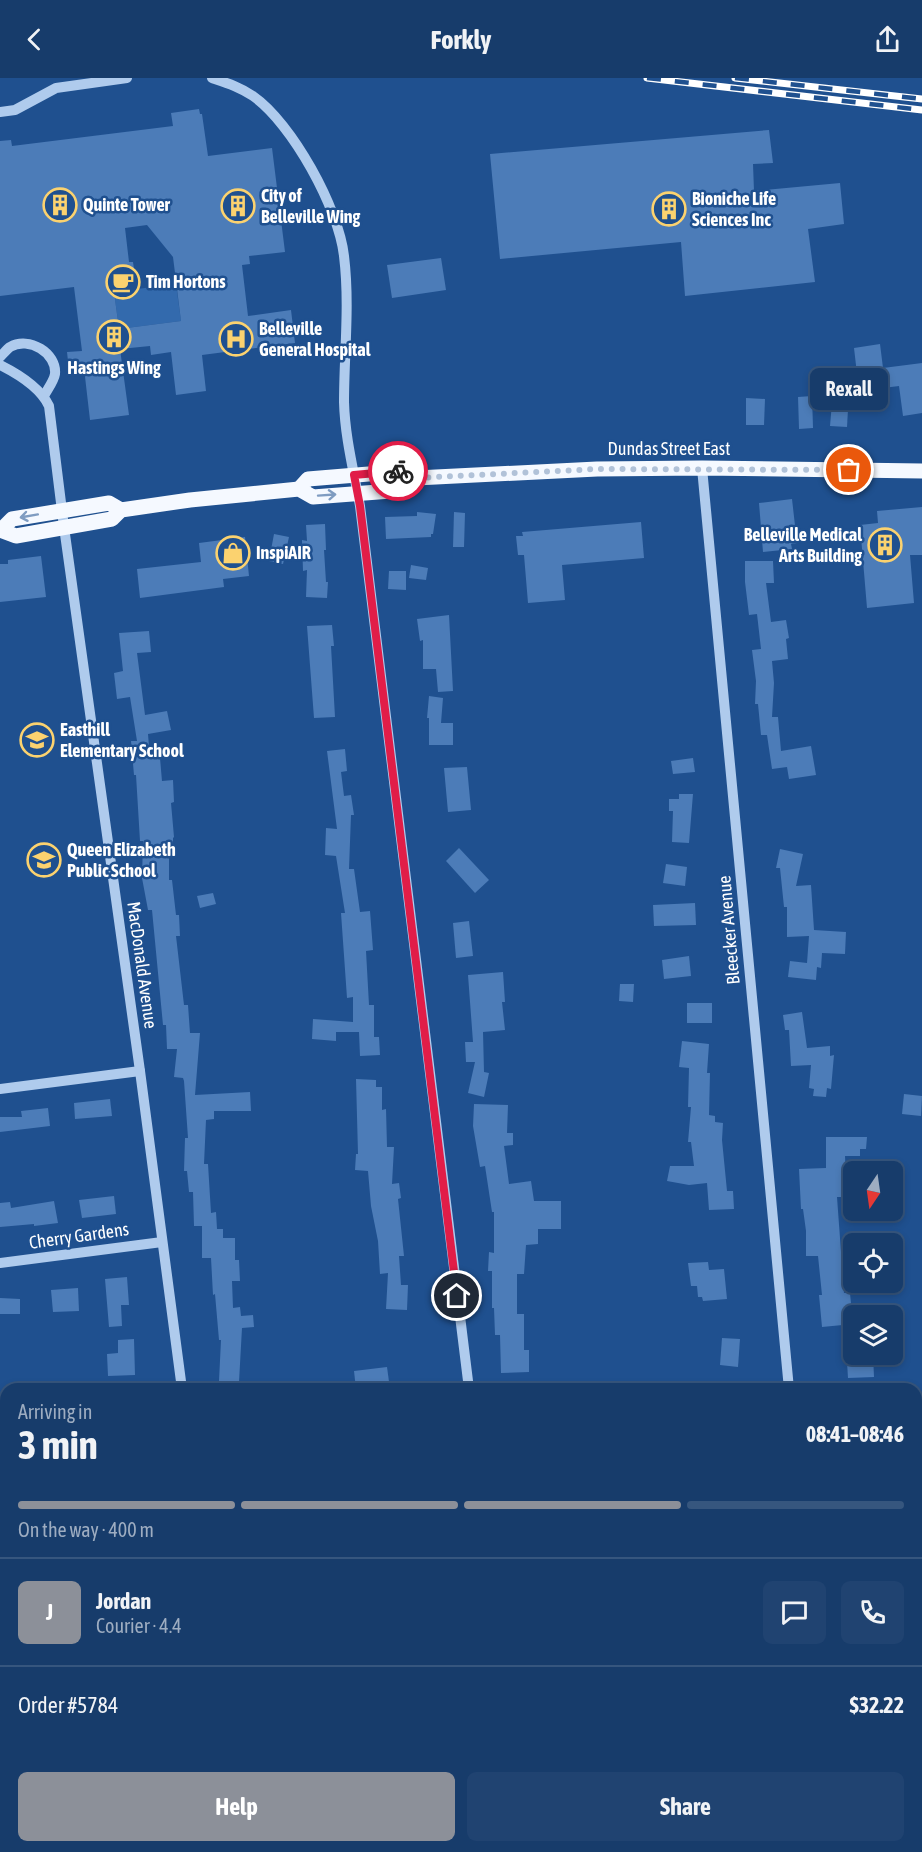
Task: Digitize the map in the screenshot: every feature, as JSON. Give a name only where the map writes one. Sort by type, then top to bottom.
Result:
[{"type":"main road","name":"Dundas Street East","points":[[298,489],[309,479],[405,471],[416,478],[587,469],[922,471]]},
{"type":"main road","name":"Dundas Street East","points":[[121,510],[109,503],[62,510],[12,519],[1,530],[16,536],[112,519],[121,510],[190,500],[298,489],[313,496],[404,490],[416,478]]},
{"type":"street","points":[[0,112],[15,110],[56,88],[127,78]]},
{"type":"street","points":[[212,78],[238,86],[255,97],[269,110],[304,153],[337,226],[344,255],[347,318],[344,404],[348,447],[358,493],[468,1383]]},
{"type":"street","points":[[0,357],[12,346],[28,344],[43,349],[52,361],[55,375],[44,396],[12,370],[0,365]]},
{"type":"street","name":"MacDonald Avenue","points":[[44,396],[49,406],[63,527],[140,1071],[181,1383]]},
{"type":"street","name":"Bleecker Avenue","points":[[702,468],[788,1383]]},
{"type":"street","points":[[0,1089],[140,1071]]},
{"type":"street","name":"Cherry Gardens","points":[[0,1263],[162,1242]]},
{"type":"shaded area","points":[[176,284],[181,321],[119,329],[114,292]]},
{"type":"building","points":[[199,109],[202,114],[208,156],[272,148],[285,252],[249,256],[250,264],[242,265],[248,316],[291,310],[295,343],[202,355],[206,391],[176,395],[171,352],[151,355],[150,346],[120,349],[129,415],[90,420],[84,368],[69,370],[67,352],[82,351],[74,287],[0,296],[0,141],[11,140],[12,146],[173,126],[171,113]],"holes":[[[147,225],[173,257],[181,321],[119,329],[114,292],[137,289],[133,262],[129,262],[125,228]]]},
{"type":"building","name":"Bioniche Life Sciences Inc","points":[[769,130],[773,163],[753,164],[754,191],[840,183],[844,224],[808,229],[815,282],[685,296],[681,242],[500,259],[490,154]]},
{"type":"building","points":[[441,258],[446,290],[392,298],[387,265]]},
{"type":"building","points":[[880,344],[883,368],[922,363],[922,413],[903,416],[899,386],[859,391],[854,348]]},
{"type":"building","points":[[833,391],[849,392],[847,427],[830,426]]},
{"type":"building","points":[[812,396],[813,428],[799,429],[798,397]]},
{"type":"building","points":[[746,398],[765,399],[764,425],[746,425]]},
{"type":"building","points":[[792,499],[797,543],[791,544],[792,549],[763,552],[759,503]]},
{"type":"building","name":"Belleville Medical Arts Building","points":[[922,507],[922,555],[910,555],[914,603],[867,608],[860,525],[878,523],[877,511]]},
{"type":"building","points":[[417,512],[436,514],[431,537],[386,539],[385,517],[417,516]]},
{"type":"building","points":[[454,512],[465,513],[464,547],[453,547]]},
{"type":"building","points":[[641,522],[644,558],[562,565],[565,600],[528,603],[524,555],[518,555],[516,536],[523,536],[522,532]]},
{"type":"building","points":[[325,524],[327,598],[306,597],[307,570],[303,571],[302,540],[307,541],[306,525]]},
{"type":"building","points":[[274,534],[289,537],[283,564],[269,561]]},
{"type":"building","points":[[245,537],[249,576],[223,579],[224,587],[140,598],[137,569],[201,562],[199,543]]},
{"type":"building","points":[[41,556],[46,597],[0,602],[0,564],[8,564],[8,560]]},
{"type":"building","points":[[745,561],[773,561],[774,583],[766,583],[771,622],[786,620],[789,638],[786,639],[788,659],[772,661],[774,683],[772,717],[778,717],[781,751],[811,746],[816,775],[789,779],[787,767],[772,769],[767,735],[761,735],[758,704],[755,704],[756,681],[752,650],[761,649],[757,614],[749,615]]},
{"type":"building","points":[[411,565],[428,568],[426,580],[409,578]]},
{"type":"building","points":[[389,571],[406,571],[406,590],[388,589]]},
{"type":"building","points":[[449,615],[453,691],[438,692],[436,669],[423,669],[423,640],[420,641],[417,619]]},
{"type":"building","points":[[332,625],[335,717],[314,718],[307,626]]},
{"type":"building","points":[[149,631],[151,652],[137,653],[145,715],[167,711],[171,730],[148,734],[150,759],[160,758],[162,781],[173,780],[174,802],[171,803],[174,837],[173,852],[169,852],[169,880],[172,880],[176,915],[179,915],[180,936],[176,936],[184,1005],[188,1005],[190,1033],[200,1033],[195,1095],[250,1092],[251,1111],[214,1111],[214,1119],[206,1120],[204,1164],[208,1164],[211,1213],[216,1212],[217,1229],[223,1229],[223,1238],[235,1238],[235,1260],[239,1260],[240,1281],[232,1281],[233,1308],[240,1307],[241,1316],[253,1315],[254,1327],[242,1328],[239,1382],[219,1381],[221,1340],[219,1340],[215,1294],[213,1295],[211,1258],[202,1258],[202,1226],[194,1226],[193,1192],[189,1192],[187,1171],[184,1171],[185,1138],[188,1138],[184,1081],[183,1078],[174,1077],[177,1049],[167,1049],[152,910],[148,910],[142,878],[143,841],[140,841],[136,775],[134,775],[131,741],[137,741],[130,697],[117,699],[114,673],[123,671],[119,633]]},
{"type":"building","points":[[429,696],[443,698],[441,723],[453,723],[453,745],[429,745],[429,718],[427,718]]},
{"type":"building","points":[[345,749],[347,771],[341,772],[344,796],[351,795],[354,815],[351,815],[349,869],[354,869],[360,912],[370,911],[373,950],[366,951],[369,1005],[374,1005],[374,1037],[379,1037],[380,1055],[360,1056],[359,1032],[336,1032],[336,1041],[312,1039],[313,1019],[353,1022],[353,997],[347,998],[341,913],[345,913],[336,856],[325,855],[326,828],[337,829],[327,751]]},
{"type":"building","points":[[693,758],[695,772],[673,774],[671,761]]},
{"type":"building","points":[[467,767],[471,810],[448,812],[444,768]]},
{"type":"building","points":[[679,794],[693,794],[689,843],[672,842],[673,811],[669,811],[669,799],[679,799]]},
{"type":"building","points":[[459,848],[489,880],[475,893],[446,861]]},
{"type":"building","points":[[780,849],[803,854],[796,886],[811,885],[814,930],[846,932],[845,954],[822,953],[821,968],[817,967],[816,980],[788,977],[790,961],[807,963],[809,936],[787,937],[787,907],[784,907],[780,868],[776,868]]},
{"type":"building","points":[[666,864],[687,867],[685,886],[663,883]]},
{"type":"building","points":[[213,893],[216,904],[200,908],[197,896]]},
{"type":"building","points":[[695,903],[696,925],[654,926],[653,905]]},
{"type":"building","points":[[469,921],[473,956],[456,958],[453,923]]},
{"type":"building","points":[[689,956],[691,976],[664,979],[662,960]]},
{"type":"building","points":[[503,972],[505,1002],[502,1002],[505,1030],[483,1032],[484,1072],[489,1073],[484,1097],[468,1093],[475,1062],[466,1062],[465,1042],[473,1042],[468,975]]},
{"type":"building","points":[[620,984],[634,984],[633,1002],[619,1001]]},
{"type":"building","points":[[687,1003],[712,1003],[712,1023],[687,1023]]},
{"type":"building","points":[[802,1012],[807,1048],[830,1046],[830,1056],[834,1055],[831,1089],[827,1088],[826,1097],[813,1096],[814,1089],[809,1088],[811,1065],[791,1066],[789,1030],[785,1030],[783,1015]]},
{"type":"building","points":[[682,1041],[709,1044],[707,1073],[710,1073],[709,1115],[715,1116],[715,1122],[723,1123],[722,1140],[727,1191],[733,1191],[734,1209],[709,1210],[707,1183],[689,1185],[667,1181],[670,1166],[694,1166],[691,1142],[688,1142],[691,1107],[688,1107],[689,1068],[679,1067]]},
{"type":"building","points":[[356,1079],[376,1080],[376,1087],[382,1087],[382,1110],[386,1109],[387,1147],[394,1147],[392,1184],[399,1183],[401,1198],[398,1199],[404,1256],[399,1256],[401,1285],[408,1285],[407,1310],[386,1309],[388,1273],[380,1274],[378,1241],[371,1206],[368,1171],[355,1170],[356,1154],[358,1154]]},
{"type":"building","points":[[904,1094],[922,1096],[921,1116],[902,1114]]},
{"type":"building","points":[[110,1099],[112,1116],[75,1119],[74,1103]]},
{"type":"building","points":[[474,1104],[508,1105],[507,1133],[513,1133],[513,1145],[504,1146],[509,1184],[531,1181],[534,1201],[561,1201],[561,1229],[538,1229],[538,1244],[526,1245],[524,1274],[517,1274],[517,1314],[524,1314],[524,1350],[529,1350],[529,1372],[501,1373],[500,1335],[495,1335],[494,1308],[492,1308],[492,1271],[488,1271],[489,1252],[494,1253],[494,1212],[492,1212],[485,1166],[480,1167],[473,1126]]},
{"type":"building","points":[[48,1108],[50,1126],[0,1132],[0,1117],[22,1117],[21,1111]]},
{"type":"building","points":[[826,1137],[867,1137],[866,1149],[860,1149],[860,1156],[845,1156],[843,1197],[837,1197],[843,1293],[850,1293],[851,1305],[843,1305],[843,1325],[822,1327],[818,1256],[806,1256],[806,1231],[803,1209],[801,1209],[799,1169],[826,1168]]},
{"type":"building","points":[[114,1196],[116,1214],[82,1218],[79,1200]]},
{"type":"building","points":[[54,1201],[58,1223],[0,1227],[0,1203],[10,1202],[11,1208]]},
{"type":"building","points":[[708,1262],[709,1270],[724,1269],[727,1299],[703,1301],[702,1297],[698,1297],[697,1286],[691,1286],[688,1263]]},
{"type":"building","points":[[127,1277],[129,1305],[121,1305],[122,1326],[109,1327],[105,1279]]},
{"type":"building","points":[[78,1288],[79,1311],[53,1312],[51,1290]]},
{"type":"building","points":[[0,1298],[20,1299],[20,1314],[0,1314]]},
{"type":"building","points":[[722,1338],[740,1339],[738,1367],[720,1365]]},
{"type":"building","points":[[134,1339],[135,1375],[108,1376],[107,1354],[118,1353],[118,1340]]},
{"type":"building","points":[[847,1365],[873,1365],[874,1377],[848,1378]]},
{"type":"building","points":[[387,1367],[389,1383],[355,1383],[354,1371]]},
{"type":"railway","points":[[647,78],[922,110]]},
{"type":"railway","points":[[735,78],[922,99]]},
{"type":"way so far","points":[[398,471],[405,471],[416,478],[597,469],[849,470]]},
{"type":"place","name":"Quinte Tower","points":[[60,205]]},
{"type":"place","name":"City of Belleville Wing","points":[[238,206]]},
{"type":"place","name":"Bioniche Life Sciences Inc","points":[[669,209]]},
{"type":"place","name":"Tim Hortons","points":[[123,282]]},
{"type":"place","name":"Hastings Wing","points":[[114,337]]},
{"type":"place","name":"Belleville General Hospital","points":[[236,339]]},
{"type":"place","name":"Rexall","points":[[849,470]]},
{"type":"place","name":"Belleville Medical Arts Building","points":[[885,545]]},
{"type":"place","name":"InspiAIR","points":[[233,553]]},
{"type":"place","name":"Easthill Elementary School","points":[[37,740]]},
{"type":"place","name":"Queen Elizabeth Public School","points":[[44,860]]},
{"type":"route","points":[[398,471],[354,475],[360,506],[457,1296]]}]
